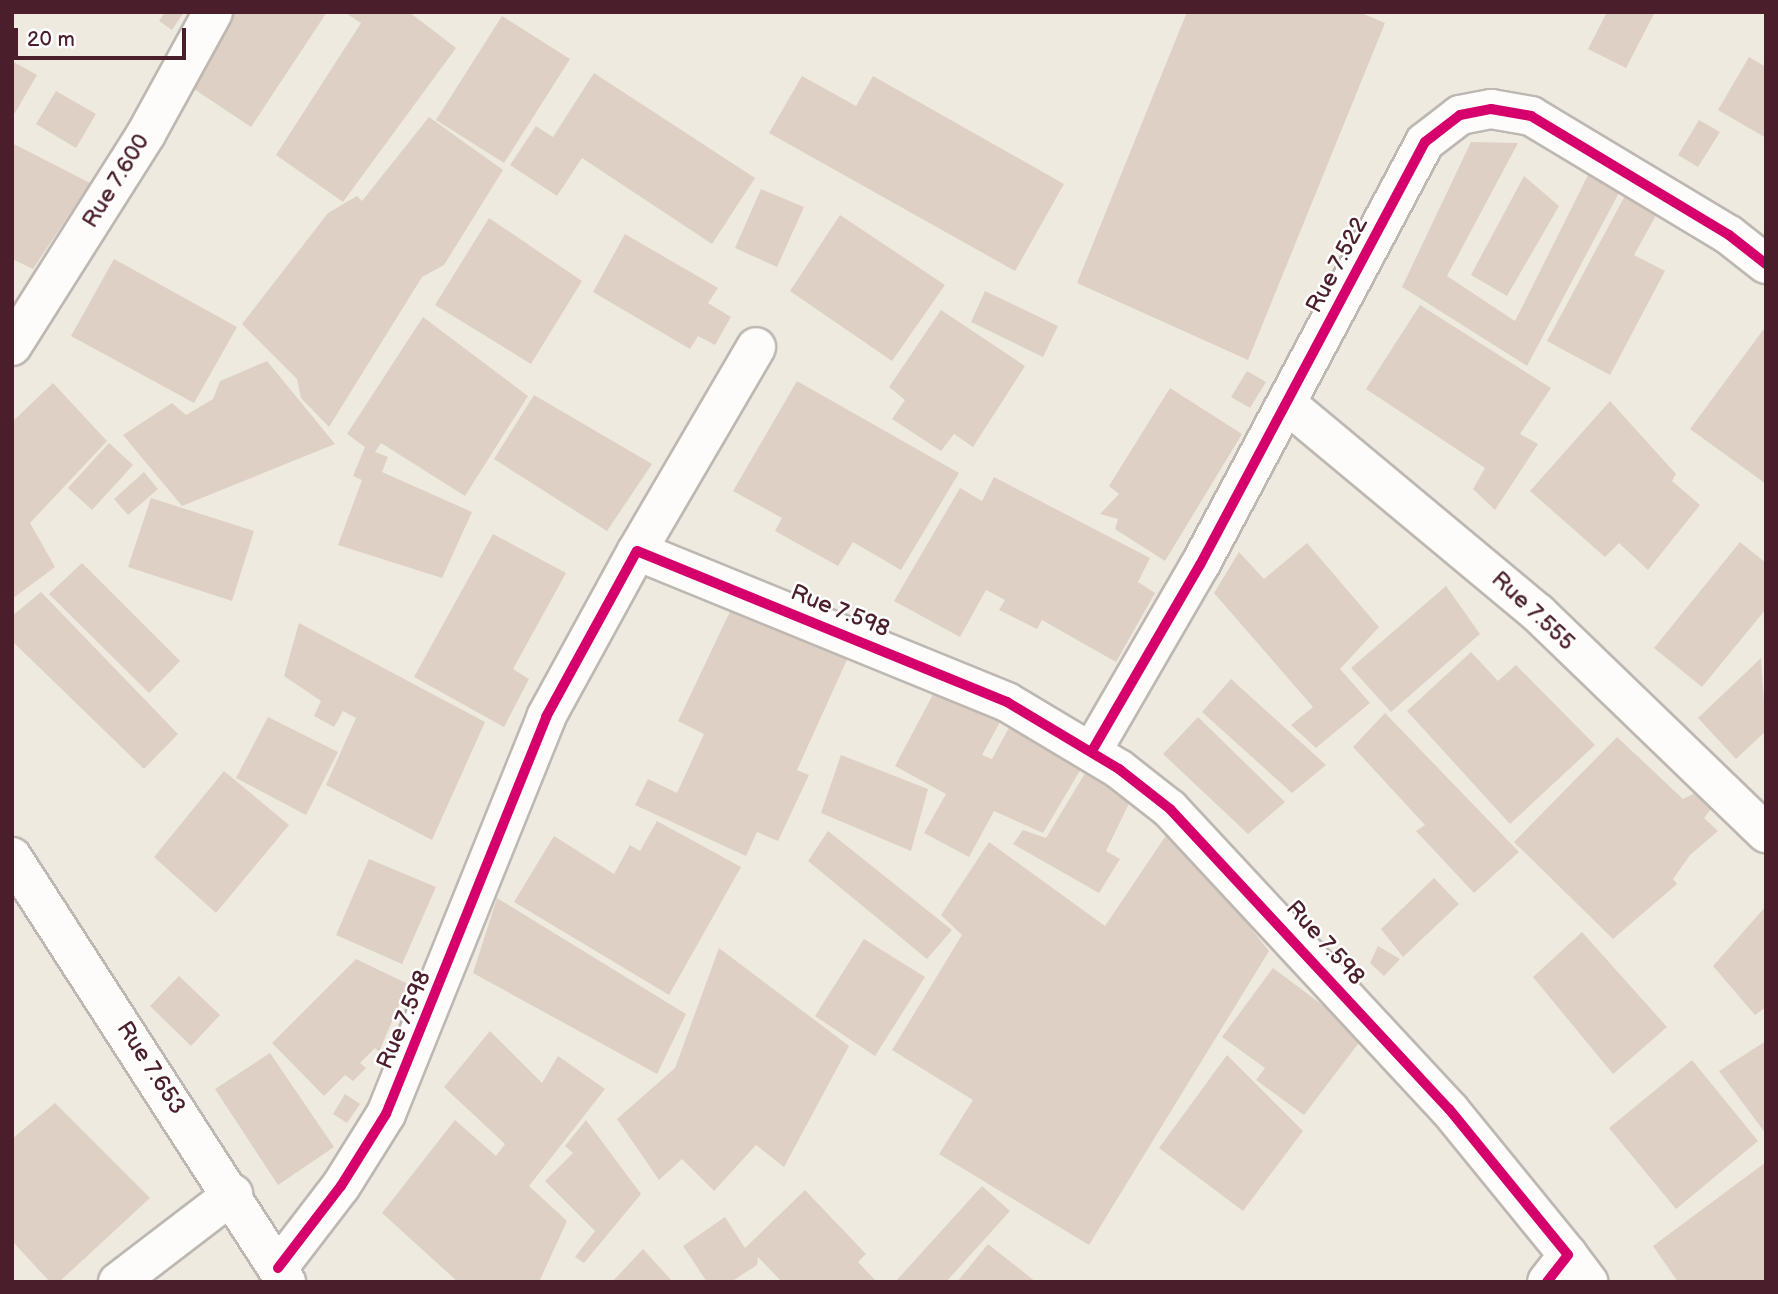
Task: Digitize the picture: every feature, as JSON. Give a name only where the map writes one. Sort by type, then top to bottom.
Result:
[{"type":"street","name":"Rue 7.600","points":[[12,346],[146,134],[213,12]]},
{"type":"street","name":"Rue 7.522","points":[[1092,751],[1287,404],[1425,142],[1460,115],[1492,109],[1531,116],[1729,235],[1766,264]]},
{"type":"street","points":[[637,551],[756,347]]},
{"type":"street","name":"Rue 7.555","points":[[1287,404],[1538,613],[1766,833]]},
{"type":"street","name":"Rue 7.598","points":[[282,1275],[386,1114],[546,717],[637,551],[1007,702],[1092,751],[1170,809],[1240,881],[1449,1109],[1568,1273]]},
{"type":"street","name":"Rue 7.653","points":[[12,857],[233,1194],[282,1275]]},
{"type":"street","points":[[118,1282],[233,1194]]},
{"type":"building","points":[[165,12],[184,12],[172,30],[159,21]]},
{"type":"building","points":[[224,12],[327,12],[251,127],[179,79]]},
{"type":"building","points":[[344,12],[409,12],[456,48],[343,202],[276,155],[361,23]]},
{"type":"building","points":[[1187,12],[1359,12],[1385,23],[1248,360],[1077,283]]},
{"type":"building","points":[[1607,12],[1655,12],[1626,68],[1588,49]]},
{"type":"building","points":[[502,16],[570,59],[504,163],[436,120]]},
{"type":"building","points":[[1749,57],[1766,67],[1766,138],[1718,110]]},
{"type":"building","points":[[12,61],[37,75],[12,118]]},
{"type":"building","points":[[594,73],[755,178],[712,244],[582,158],[557,196],[510,165],[536,126],[553,137]]},
{"type":"building","points":[[802,76],[856,106],[873,76],[1064,184],[1015,271],[769,133]]},
{"type":"building","points":[[56,91],[96,114],[76,148],[36,124]]},
{"type":"building","points":[[429,117],[503,170],[444,265],[422,277],[329,427],[301,398],[297,379],[242,324],[328,213],[357,196],[362,201]]},
{"type":"building","points":[[1699,120],[1720,132],[1698,167],[1678,155]]},
{"type":"building","points":[[1471,142],[1518,143],[1447,276],[1515,321],[1591,169],[1621,189],[1527,366],[1402,287]]},
{"type":"building","points":[[12,143],[90,183],[33,269],[12,259]]},
{"type":"building","points":[[1524,176],[1559,206],[1507,296],[1471,275]]},
{"type":"building","points":[[761,189],[804,207],[777,267],[735,248]]},
{"type":"building","points":[[1627,192],[1659,210],[1634,255],[1665,271],[1610,375],[1547,341]]},
{"type":"building","points":[[840,215],[945,285],[892,361],[790,291]]},
{"type":"building","points":[[489,218],[582,281],[531,364],[435,305]]},
{"type":"building","points":[[625,234],[718,288],[708,303],[731,317],[715,345],[698,336],[690,349],[593,292]]},
{"type":"building","points":[[114,259],[237,327],[194,403],[71,336]]},
{"type":"building","points":[[985,291],[1058,326],[1043,357],[971,322]]},
{"type":"building","points":[[1420,305],[1551,388],[1520,434],[1538,444],[1495,510],[1473,489],[1485,468],[1366,389]]},
{"type":"building","points":[[941,310],[1025,366],[973,447],[954,434],[941,451],[892,419],[905,400],[889,387]]},
{"type":"building","points":[[423,317],[528,396],[465,496],[381,443],[375,452],[388,457],[382,472],[472,512],[442,578],[338,545],[362,480],[353,476],[365,447],[347,434]]},
{"type":"building","points":[[1766,326],[1766,484],[1690,429]]},
{"type":"building","points":[[267,361],[335,444],[182,506],[123,435],[172,403],[186,415],[213,399],[220,381]]},
{"type":"building","points":[[1247,371],[1266,382],[1250,408],[1231,397]]},
{"type":"building","points":[[797,381],[959,473],[901,570],[853,542],[838,566],[775,531],[782,518],[733,491]]},
{"type":"building","points":[[53,383],[107,441],[30,523],[55,567],[12,599],[12,422]]},
{"type":"building","points":[[1170,388],[1242,434],[1165,561],[1115,529],[1118,519],[1100,514],[1119,494],[1109,486]]},
{"type":"building","points":[[534,395],[652,464],[607,531],[494,459]]},
{"type":"building","points":[[1610,401],[1676,474],[1672,481],[1700,505],[1648,570],[1619,543],[1605,557],[1530,491]]},
{"type":"building","points":[[109,443],[133,465],[92,510],[68,488]]},
{"type":"building","points":[[144,472],[158,489],[128,515],[114,499]]},
{"type":"building","points":[[994,477],[1150,558],[1138,582],[1155,593],[1116,662],[1042,620],[1037,629],[999,610],[1005,600],[986,590],[960,637],[894,601],[960,488],[982,501]]},
{"type":"building","points":[[151,498],[254,531],[232,601],[128,567]]},
{"type":"building","points":[[493,534],[566,573],[513,669],[529,679],[504,727],[414,677]]},
{"type":"building","points":[[1740,542],[1766,563],[1766,609],[1702,687],[1654,648]]},
{"type":"building","points":[[1307,543],[1379,627],[1340,669],[1370,703],[1316,748],[1291,725],[1313,707],[1214,593],[1239,552],[1264,579]]},
{"type":"building","points":[[82,563],[180,661],[149,693],[49,594]]},
{"type":"building","points":[[1446,586],[1480,634],[1391,712],[1351,668]]},
{"type":"building","points":[[41,592],[178,734],[144,769],[12,641],[12,616]]},
{"type":"building","points":[[735,601],[850,653],[797,770],[809,775],[778,841],[757,832],[746,856],[635,805],[648,779],[677,793],[704,734],[678,721]]},
{"type":"building","points":[[299,623],[485,722],[432,840],[326,785],[356,718],[343,711],[334,727],[314,716],[321,701],[284,676]]},
{"type":"building","points":[[1471,652],[1498,681],[1516,665],[1595,745],[1510,824],[1407,711]]},
{"type":"building","points":[[1761,658],[1766,731],[1736,759],[1698,718]]},
{"type":"building","points":[[1231,679],[1326,765],[1292,793],[1202,712]]},
{"type":"building","points":[[937,687],[1006,711],[982,755],[992,759],[1012,722],[1088,757],[1043,833],[994,811],[969,857],[924,833],[946,794],[895,766]]},
{"type":"building","points":[[1385,713],[1519,852],[1474,893],[1416,831],[1425,825],[1353,747]]},
{"type":"building","points":[[268,717],[338,752],[306,815],[236,778]]},
{"type":"building","points":[[1198,717],[1285,802],[1248,834],[1163,754]]},
{"type":"building","points":[[1617,737],[1683,799],[1695,793],[1711,809],[1704,818],[1718,831],[1690,855],[1673,879],[1677,884],[1613,939],[1514,842]]},
{"type":"building","points":[[841,755],[928,789],[911,851],[821,813]]},
{"type":"building","points":[[1093,760],[1136,789],[1106,851],[1120,859],[1099,893],[1013,844],[1023,830],[1046,838]]},
{"type":"building","points":[[224,771],[289,825],[216,913],[154,857]]},
{"type":"building","points":[[657,821],[741,867],[669,995],[514,902],[554,836],[614,874],[630,845],[640,851]]},
{"type":"building","points":[[1171,828],[1269,951],[1089,1245],[939,1154],[973,1100],[892,1050],[962,935],[941,915],[989,842],[1105,926]]},
{"type":"building","points":[[828,831],[952,930],[927,959],[808,861]]},
{"type":"building","points":[[369,859],[436,887],[402,964],[336,935]]},
{"type":"building","points":[[1434,878],[1459,904],[1403,957],[1381,929]]},
{"type":"building","points":[[497,898],[686,1014],[657,1074],[473,973]]},
{"type":"building","points":[[1766,906],[1766,1007],[1755,1015],[1713,966]]},
{"type":"building","points":[[1582,932],[1667,1027],[1613,1074],[1533,977]]},
{"type":"building","points":[[864,939],[925,977],[875,1056],[815,1016]]},
{"type":"building","points":[[1378,946],[1400,959],[1384,976],[1370,963]]},
{"type":"building","points":[[719,948],[849,1046],[784,1167],[756,1145],[714,1191],[682,1159],[659,1180],[617,1119],[675,1068]]},
{"type":"building","points":[[356,959],[408,984],[379,1052],[375,1048],[360,1063],[366,1068],[353,1081],[345,1075],[324,1096],[272,1043]]},
{"type":"building","points":[[1273,968],[1364,1036],[1304,1115],[1256,1080],[1265,1068],[1222,1037]]},
{"type":"building","points":[[179,976],[220,1015],[191,1046],[150,1006]]},
{"type":"building","points":[[490,1031],[542,1083],[558,1056],[605,1089],[529,1186],[567,1221],[539,1282],[458,1282],[382,1213],[455,1120],[496,1156],[505,1144],[444,1087]]},
{"type":"building","points":[[1766,1041],[1766,1134],[1719,1071]]},
{"type":"building","points":[[270,1053],[334,1147],[278,1185],[215,1089]]},
{"type":"building","points":[[1227,1055],[1303,1131],[1243,1211],[1159,1148]]},
{"type":"building","points":[[1692,1060],[1758,1141],[1676,1209],[1609,1128]]},
{"type":"building","points":[[345,1094],[360,1104],[347,1123],[333,1114]]},
{"type":"building","points":[[55,1103],[150,1198],[59,1282],[50,1282],[12,1241],[12,1139]]},
{"type":"building","points":[[586,1120],[641,1194],[584,1263],[575,1257],[595,1231],[545,1181],[573,1153],[565,1146]]},
{"type":"building","points":[[1766,1162],[1766,1282],[1678,1282],[1653,1246]]},
{"type":"building","points":[[982,1186],[1010,1211],[946,1282],[895,1282]]},
{"type":"building","points":[[805,1190],[866,1254],[858,1262],[877,1282],[782,1282],[758,1257],[757,1265],[731,1282],[707,1282],[683,1246],[725,1217],[745,1248]]},
{"type":"building","points":[[988,1244],[1036,1282],[957,1282]]},
{"type":"building","points":[[643,1249],[673,1282],[612,1282]]},
{"type":"cycle path","points":[[1092,751],[1200,565],[1425,142],[1460,115],[1491,109],[1531,116],[1729,235],[1766,264]]},
{"type":"cycle path","points":[[278,1268],[341,1186],[386,1114],[546,717],[637,551],[1007,702],[1119,769],[1170,809],[1449,1109],[1568,1255],[1547,1282]]}]
